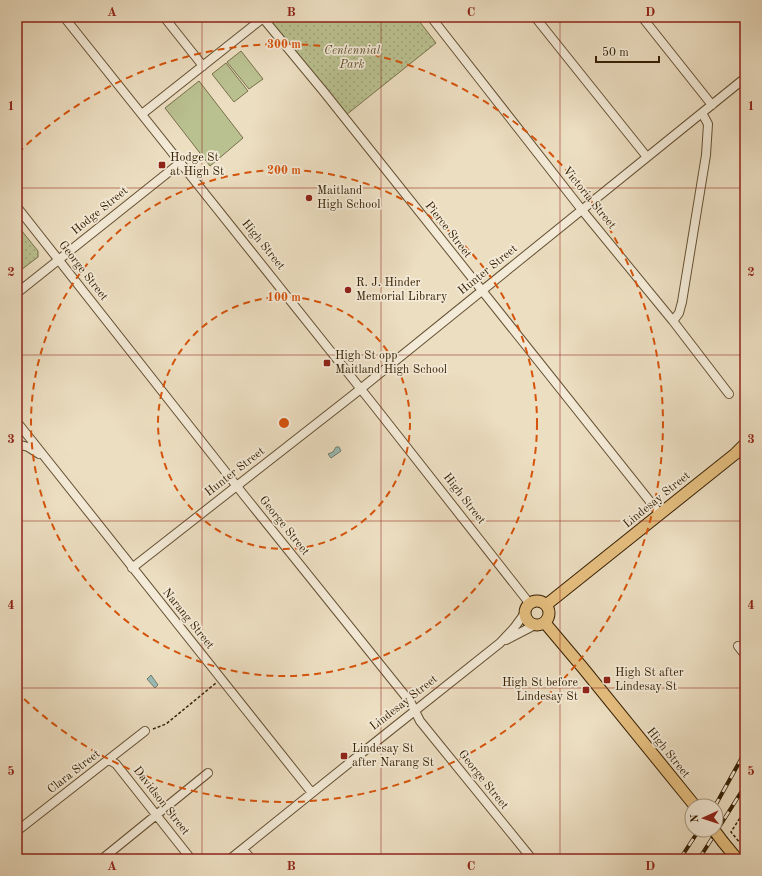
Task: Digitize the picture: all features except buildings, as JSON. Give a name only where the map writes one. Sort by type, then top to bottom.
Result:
[{"type":"main road","name":"Lindesay Street","points":[[546,605],[735,454],[745,444]]},
{"type":"main road","points":[[538,602],[546,605],[549,613],[548,618],[540,624],[528,621],[528,608],[538,602]]},
{"type":"main road","name":"High Street","points":[[540,624],[583,668],[689,798]]},
{"type":"main road","points":[[720,838],[736,859]]},
{"type":"street","name":"High Street","points":[[64,17],[361,389],[528,608]]},
{"type":"street","points":[[164,17],[203,66]]},
{"type":"street","name":"Victoria Street","points":[[431,17],[582,210],[673,321],[729,394]]},
{"type":"street","points":[[535,17],[647,157]]},
{"type":"street","points":[[642,17],[712,105]]},
{"type":"street","points":[[142,114],[263,18]]},
{"type":"street","name":"Pierce Street","points":[[263,18],[324,92],[660,514]]},
{"type":"street","name":"Hunter Street","points":[[132,568],[361,389],[481,290],[745,78]]},
{"type":"street","points":[[673,321],[679,314],[682,302],[706,155],[708,124],[702,113]]},
{"type":"street","name":"Hodge Street","points":[[17,293],[180,162]]},
{"type":"street","name":"George Street","points":[[17,207],[237,486],[411,703],[420,721],[532,859]]},
{"type":"street","name":"Narang Street","points":[[17,422],[312,794]]},
{"type":"street","name":"Narang Street","points":[[17,444],[28,447],[46,459]]},
{"type":"street","name":"Lindesay Street","points":[[230,859],[500,643],[514,628],[528,608]]},
{"type":"street","name":"Lindesay Street","points":[[500,643],[540,624]]},
{"type":"street","points":[[738,646],[745,655]]},
{"type":"street","name":"Clara Street","points":[[17,831],[145,731]]},
{"type":"street","name":"Davidson Street","points":[[109,760],[116,764],[191,859]]},
{"type":"street","points":[[102,859],[208,773]]},
{"type":"street","points":[[243,849],[251,859]]},
{"type":"path","points":[[145,731],[166,724],[221,679]]},
{"type":"path","points":[[745,810],[731,832],[745,849]]},
{"type":"green space","name":"Centennial Park","points":[[267,17],[416,17],[436,43],[346,115]]},
{"type":"green space","points":[[241,51],[263,79],[249,89],[227,62]]},
{"type":"green space","points":[[226,63],[248,91],[234,102],[212,74]]},
{"type":"green space","points":[[199,81],[243,138],[210,166],[165,108]]},
{"type":"green space","points":[[17,225],[38,251],[38,257],[17,273]]},
{"type":"water","points":[[336,447],[339,447],[341,451],[331,458],[328,454],[333,452]]},
{"type":"water","points":[[151,675],[158,685],[155,688],[147,679]]},
{"type":"railway","points":[[719,798],[745,752]]},
{"type":"railway","points":[[699,859],[745,786]]},
{"type":"railway","points":[[680,859],[694,838]]},
{"type":"place","name":"Hodge St at High St","points":[[162,165]]},
{"type":"place","name":"Maitland High School","points":[[309,198]]},
{"type":"place","name":"R. J. Hinder Memorial Library","points":[[348,290]]},
{"type":"place","name":"High St opp Maitland High School","points":[[327,363]]},
{"type":"place","name":"High St after Lindesay St","points":[[607,680]]},
{"type":"place","name":"High St before Lindesay St","points":[[586,690]]},
{"type":"place","name":"Lindesay St after Narang St","points":[[344,756]]}]
